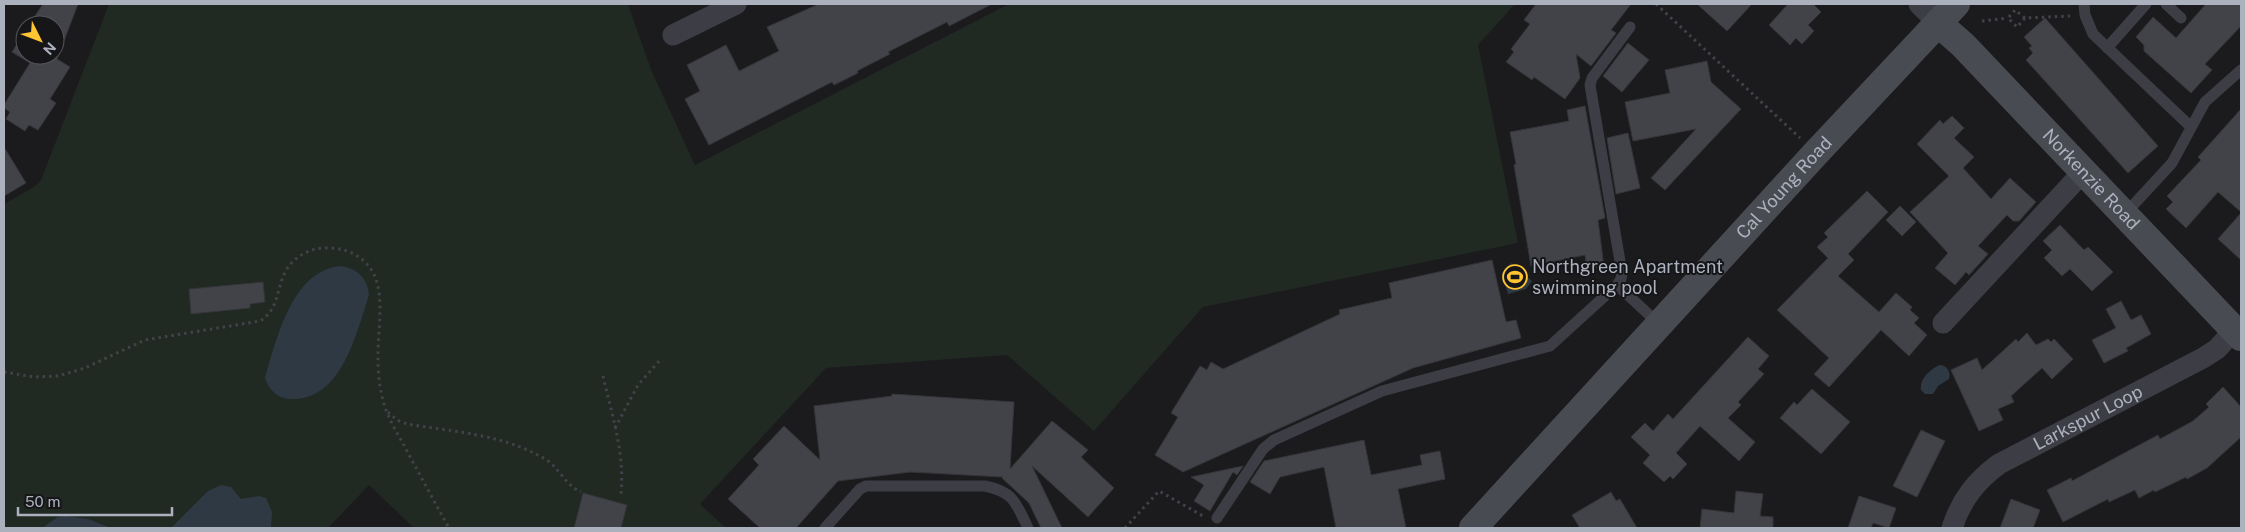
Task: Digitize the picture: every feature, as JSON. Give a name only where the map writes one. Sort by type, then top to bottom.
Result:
[{"type":"main road","name":"Cal Young Road","points":[[1473,528],[1816,153],[1947,13]]},
{"type":"main road","name":"Norkenzie Road","points":[[1947,13],[1963,45],[2239,330]]},
{"type":"street","points":[[673,36],[736,4]]},
{"type":"street","points":[[1919,4],[1947,13]]},
{"type":"street","points":[[1944,323],[2084,171]]},
{"type":"street","name":"Larkspur Loop","points":[[1952,528],[1967,495],[1981,478],[1999,464],[2203,358],[2239,330]]},
{"type":"lane","points":[[2107,48],[2146,4]]},
{"type":"lane","points":[[2166,4],[2181,18]]},
{"type":"lane","points":[[2085,9],[2090,30],[2191,127]]},
{"type":"lane","points":[[1212,518],[1263,449],[1274,440],[1382,391],[1550,346],[1617,285],[1622,273],[1590,82],[1630,28]]},
{"type":"lane","points":[[2125,214],[2172,164],[2208,98],[2241,70]]},
{"type":"lane","points":[[1617,285],[1659,324]]},
{"type":"lane","points":[[825,528],[860,489],[866,486],[985,486],[1001,490],[1016,503],[1028,528]]},
{"type":"path","points":[[1656,4],[1816,153]]},
{"type":"path","points":[[2008,18],[2017,27],[2025,18],[2085,9]]},
{"type":"path","points":[[1982,21],[2008,18],[2015,10],[2025,18]]},
{"type":"path","points":[[4,372],[34,377],[58,376],[85,368],[145,340],[260,321],[273,308],[283,273],[292,261],[308,251],[340,249],[359,256],[378,283],[380,301],[379,381],[386,409],[449,528]]},
{"type":"path","points":[[615,428],[638,385],[661,359]]},
{"type":"path","points":[[603,376],[622,467],[621,494]]},
{"type":"path","points":[[386,409],[397,420],[407,424],[482,436],[507,441],[523,447],[546,460],[568,484],[581,492]]},
{"type":"path","points":[[1125,528],[1159,491],[1212,518]]},
{"type":"shaded area","points":[[109,4],[628,4],[652,72],[695,165],[1009,4],[1515,4],[1478,45],[1518,243],[1203,307],[1094,431],[1007,355],[826,368],[700,504],[726,528],[414,528],[369,485],[328,528],[4,528],[4,204],[34,187],[41,180]]},
{"type":"shaded area","name":"Northgreen Apartment swimming pool","points":[[1511,263],[1532,281],[1526,289],[1508,294],[1502,273]]},
{"type":"shaded area","points":[[341,266],[352,269],[361,275],[369,295],[352,346],[334,378],[322,390],[307,397],[289,399],[280,397],[271,389],[265,378],[281,326],[289,308],[310,280],[324,270]]},
{"type":"shaded area","points":[[1939,365],[1948,369],[1949,379],[1938,386],[1933,394],[1925,394],[1921,390],[1923,379]]},
{"type":"shaded area","points":[[221,485],[231,487],[241,499],[259,496],[266,498],[272,512],[271,528],[171,528],[208,491]]},
{"type":"shaded area","points":[[66,516],[88,519],[111,528],[42,528],[58,517]]},
{"type":"building","points":[[43,4],[78,4],[65,38],[65,15],[36,15]]},
{"type":"building","points":[[819,4],[992,4],[949,26],[947,22],[888,52],[890,54],[857,71],[858,73],[834,85],[832,82],[709,145],[685,99],[700,91],[687,65],[726,45],[739,71],[779,51],[767,27]]},
{"type":"building","points":[[1536,4],[1631,4],[1611,30],[1616,33],[1591,66],[1576,54],[1580,78],[1565,99],[1534,77],[1532,80],[1506,62],[1514,52],[1511,49],[1530,24],[1524,20]]},
{"type":"building","points":[[1697,4],[1752,4],[1727,31]]},
{"type":"building","points":[[1788,4],[1813,4],[1821,12],[1808,25],[1814,31],[1802,44],[1796,38],[1790,45],[1769,25]]},
{"type":"building","points":[[2206,4],[2241,4],[2241,26],[2205,64],[2212,70],[2191,93],[2144,51],[2144,45],[2136,37],[2153,17],[2176,38]]},
{"type":"building","points":[[2045,18],[2158,146],[2128,173],[2026,60],[2033,53],[2029,48],[2032,46],[2024,37]]},
{"type":"building","points":[[1628,43],[1649,60],[1622,92],[1603,76]]},
{"type":"building","points":[[1707,61],[1711,82],[1741,109],[1665,190],[1651,178],[1696,129],[1633,141],[1625,102],[1670,93],[1665,70]]},
{"type":"building","points":[[65,64],[70,67],[50,99],[56,103],[38,130],[29,125],[25,131],[6,119],[10,112],[4,108],[29,65]]},
{"type":"building","points":[[1585,106],[1605,218],[1598,220],[1604,267],[1587,269],[1585,255],[1531,266],[1510,132],[1569,121],[1567,110]]},
{"type":"building","points":[[2241,109],[2241,212],[2218,192],[2186,228],[2166,209],[2173,202],[2167,196],[2201,160],[2198,157]]},
{"type":"building","points":[[1952,116],[1964,128],[1954,138],[1974,157],[1963,168],[1991,199],[2010,178],[2036,202],[2019,221],[2013,221],[2007,215],[1978,246],[1988,254],[1969,275],[1966,272],[1955,285],[1935,268],[1948,253],[1910,212],[1949,176],[1917,144],[1940,120],[1943,124]]},
{"type":"building","points":[[1628,133],[1640,188],[1616,194],[1607,138]]},
{"type":"building","points":[[4,147],[26,183],[4,196]]},
{"type":"building","points":[[1867,191],[1888,212],[1848,254],[1854,260],[1838,276],[1879,312],[1896,293],[1912,307],[1910,310],[1919,318],[1914,323],[1927,335],[1909,356],[1881,330],[1829,387],[1814,374],[1829,358],[1777,310],[1828,258],[1817,247],[1828,237],[1824,233]]},
{"type":"building","points":[[1900,206],[1916,222],[1902,236],[1886,220]]},
{"type":"building","points":[[2241,213],[2241,260],[2218,239]]},
{"type":"building","points":[[2060,225],[2084,250],[2088,247],[2113,272],[2092,291],[2070,269],[2062,276],[2044,258],[2052,250],[2043,241]]},
{"type":"building","points":[[1492,260],[1506,322],[1516,320],[1521,338],[1413,368],[1183,472],[1155,455],[1178,417],[1171,413],[1200,366],[1207,370],[1211,362],[1223,369],[1340,314],[1339,310],[1392,298],[1389,283]]},
{"type":"building","points":[[263,282],[265,302],[250,304],[250,308],[191,314],[189,289]]},
{"type":"building","points":[[2121,301],[2131,320],[2141,315],[2151,334],[2126,348],[2128,351],[2104,363],[2092,340],[2116,328],[2106,309]]},
{"type":"building","points":[[2027,333],[2036,345],[2048,339],[2051,342],[2054,339],[2073,359],[2052,379],[2042,368],[2011,396],[2014,402],[1998,409],[2003,420],[1979,431],[1951,370],[1977,358],[1982,370],[2016,339],[2018,342]]},
{"type":"building","points":[[1748,337],[1769,356],[1758,369],[1764,374],[1738,402],[1741,405],[1728,418],[1755,442],[1739,461],[1700,426],[1676,453],[1687,464],[1673,479],[1670,476],[1664,482],[1643,463],[1650,455],[1631,437],[1645,423],[1653,431],[1668,414],[1673,419]]},
{"type":"building","points":[[2223,387],[2241,407],[2241,437],[2207,468],[2187,479],[2186,477],[2139,498],[2135,490],[2109,502],[2108,499],[2063,522],[2047,490],[2071,478],[2072,481],[2158,435],[2160,439],[2193,421],[2209,407],[2206,404]]},
{"type":"building","points":[[1812,389],[1850,422],[1821,454],[1780,418],[1794,402],[1797,405]]},
{"type":"building","points":[[892,394],[1014,402],[1010,469],[1052,421],[1088,450],[1081,457],[1114,488],[1088,517],[1032,466],[1062,528],[1041,528],[1029,503],[1003,477],[910,472],[838,481],[796,528],[760,528],[728,499],[759,465],[753,459],[784,426],[820,460],[814,406],[892,396]]},
{"type":"building","points":[[1921,430],[1945,441],[1917,497],[1893,486]]},
{"type":"building","points":[[1364,440],[1371,475],[1422,465],[1420,455],[1440,451],[1445,479],[1398,489],[1406,528],[1336,528],[1324,467],[1280,477],[1270,494],[1250,482],[1264,461]]},
{"type":"building","points":[[1243,466],[1237,475],[1233,472],[1210,511],[1194,501],[1204,485],[1191,477]]},
{"type":"building","points":[[1736,491],[1763,494],[1760,516],[1773,517],[1773,528],[1700,528],[1702,509],[1734,513]]},
{"type":"building","points":[[1611,492],[1616,501],[1620,499],[1637,528],[1580,528],[1572,515]]},
{"type":"building","points":[[583,493],[627,505],[621,528],[574,528]]},
{"type":"building","points":[[1859,496],[1896,508],[1889,528],[1873,523],[1871,528],[1848,528]]},
{"type":"building","points":[[2011,499],[2040,510],[2033,528],[2000,528]]},
{"type":"place","name":"Northgreen Apartment swimming pool","points":[[1515,277]]}]
